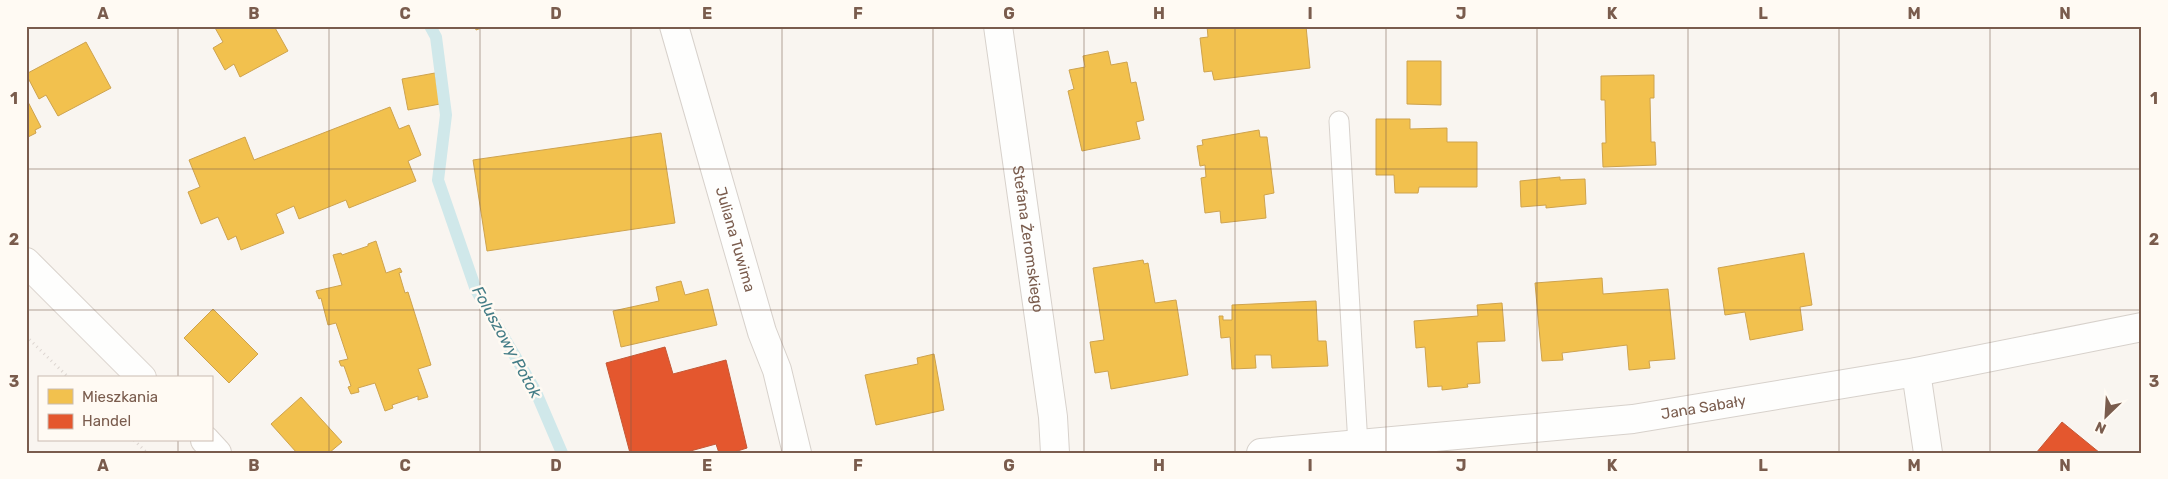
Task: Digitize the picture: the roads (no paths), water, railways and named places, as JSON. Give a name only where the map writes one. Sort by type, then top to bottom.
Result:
[{"type":"street","name":"Juliana Tuwima","points":[[674,26],[711,149],[762,332],[777,370],[797,453]]},
{"type":"street","name":"Stefana Żeromskiego","points":[[998,26],[1053,417],[1055,453]]},
{"type":"street","points":[[26,262],[140,376]]},
{"type":"street","name":"Jana Sabały","points":[[1261,453],[1633,419],[1916,372],[2142,327]]},
{"type":"street","points":[[1916,372],[1928,453]]},
{"type":"street","points":[[206,442],[217,453]]},
{"type":"lane","points":[[1339,121],[1358,445]]},
{"type":"waterway","name":"Foluszowy Potok","points":[[430,26],[436,37],[446,115],[438,180],[476,290],[535,390],[562,453]]}]
